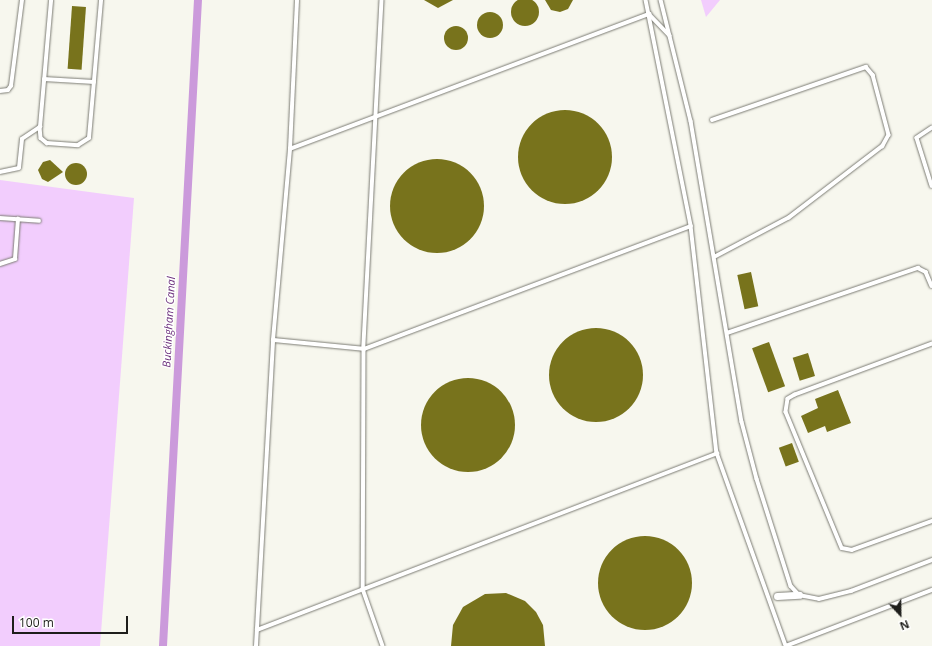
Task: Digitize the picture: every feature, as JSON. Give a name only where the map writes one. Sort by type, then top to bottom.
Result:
[{"type":"street","points":[[777,596],[799,595]]},
{"type":"lane","points":[[0,91],[8,90],[11,86],[22,0]]},
{"type":"lane","points":[[51,0],[40,127],[41,138],[47,143],[78,145],[86,142],[94,82],[101,0]]},
{"type":"lane","points":[[256,646],[273,340],[290,149],[297,0]]},
{"type":"lane","points":[[382,0],[364,349],[363,589],[383,646]]},
{"type":"lane","points":[[646,0],[691,226],[717,453],[786,646],[932,590]]},
{"type":"lane","points":[[661,0],[691,121],[750,456],[784,568],[791,586],[799,595],[819,599],[852,591],[932,560]]},
{"type":"lane","points":[[290,149],[648,14]]},
{"type":"lane","points":[[648,14],[670,36]]},
{"type":"lane","points":[[712,120],[866,67],[873,75],[889,135],[883,146],[789,218],[715,257]]},
{"type":"lane","points":[[44,79],[94,82]]},
{"type":"lane","points":[[0,172],[19,168],[22,139],[40,127]]},
{"type":"lane","points":[[932,128],[917,138],[932,186]]},
{"type":"lane","points":[[0,218],[39,221]]},
{"type":"lane","points":[[0,264],[10,263],[15,259],[18,220]]},
{"type":"lane","points":[[273,340],[364,349],[691,226]]},
{"type":"lane","points":[[728,333],[918,268],[922,269],[931,278],[932,286]]},
{"type":"lane","points":[[932,344],[805,390],[788,399],[786,405],[788,419],[842,548],[852,550],[932,521]]},
{"type":"lane","points":[[257,630],[717,453]]},
{"type":"shaded area","points":[[701,0],[720,0],[706,17]]},
{"type":"shaded area","points":[[0,180],[134,198],[100,646],[0,646]]},
{"type":"building","points":[[525,-2],[535,2],[539,12],[535,22],[525,26],[515,22],[511,12],[515,2]]},
{"type":"building","points":[[424,0],[453,0],[438,8]]},
{"type":"building","points":[[545,0],[573,0],[568,9],[560,12],[551,10]]},
{"type":"building","points":[[72,6],[86,7],[82,70],[68,69]]},
{"type":"building","points":[[490,12],[499,16],[503,25],[499,34],[490,38],[481,34],[477,25],[481,16]]},
{"type":"building","points":[[451,26],[461,26],[468,33],[468,43],[461,50],[451,50],[444,43],[444,33]]},
{"type":"building","points":[[565,110],[583,113],[598,124],[609,139],[612,157],[609,175],[598,190],[583,201],[565,204],[547,201],[532,190],[521,175],[518,157],[521,139],[532,124],[547,113]]},
{"type":"building","points":[[437,159],[455,162],[470,173],[481,188],[484,206],[481,224],[470,239],[455,250],[437,253],[419,250],[404,239],[393,224],[390,206],[393,188],[404,173],[419,162]]},
{"type":"building","points":[[50,160],[63,172],[48,182],[42,179],[38,170],[43,162]]},
{"type":"building","points":[[76,163],[84,166],[87,174],[84,182],[76,185],[68,182],[65,174],[68,166]]},
{"type":"building","points":[[751,272],[758,306],[745,309],[737,275]]},
{"type":"building","points":[[596,328],[614,331],[629,342],[640,357],[643,375],[640,393],[629,408],[614,419],[596,422],[578,419],[563,408],[552,393],[549,375],[552,357],[563,342],[578,331]]},
{"type":"building","points":[[769,342],[785,386],[768,392],[752,348]]},
{"type":"building","points":[[808,353],[815,376],[800,381],[793,358]]},
{"type":"building","points":[[468,378],[486,381],[501,392],[512,407],[515,425],[512,443],[501,458],[486,469],[468,472],[450,469],[435,458],[424,443],[421,425],[424,407],[435,392],[450,381]]},
{"type":"building","points":[[838,390],[851,423],[827,432],[825,426],[808,433],[801,416],[818,408],[815,399]]},
{"type":"building","points":[[792,443],[799,462],[786,467],[779,448]]},
{"type":"building","points":[[645,536],[663,539],[678,550],[689,565],[692,583],[689,601],[678,616],[663,627],[645,630],[627,627],[612,616],[601,601],[598,583],[601,565],[612,550],[627,539]]},
{"type":"building","points":[[506,593],[525,601],[536,612],[543,625],[545,646],[451,646],[453,625],[463,607],[485,594]]},
{"type":"waterway","name":"Buckingham Canal","points":[[163,646],[198,0]]}]
